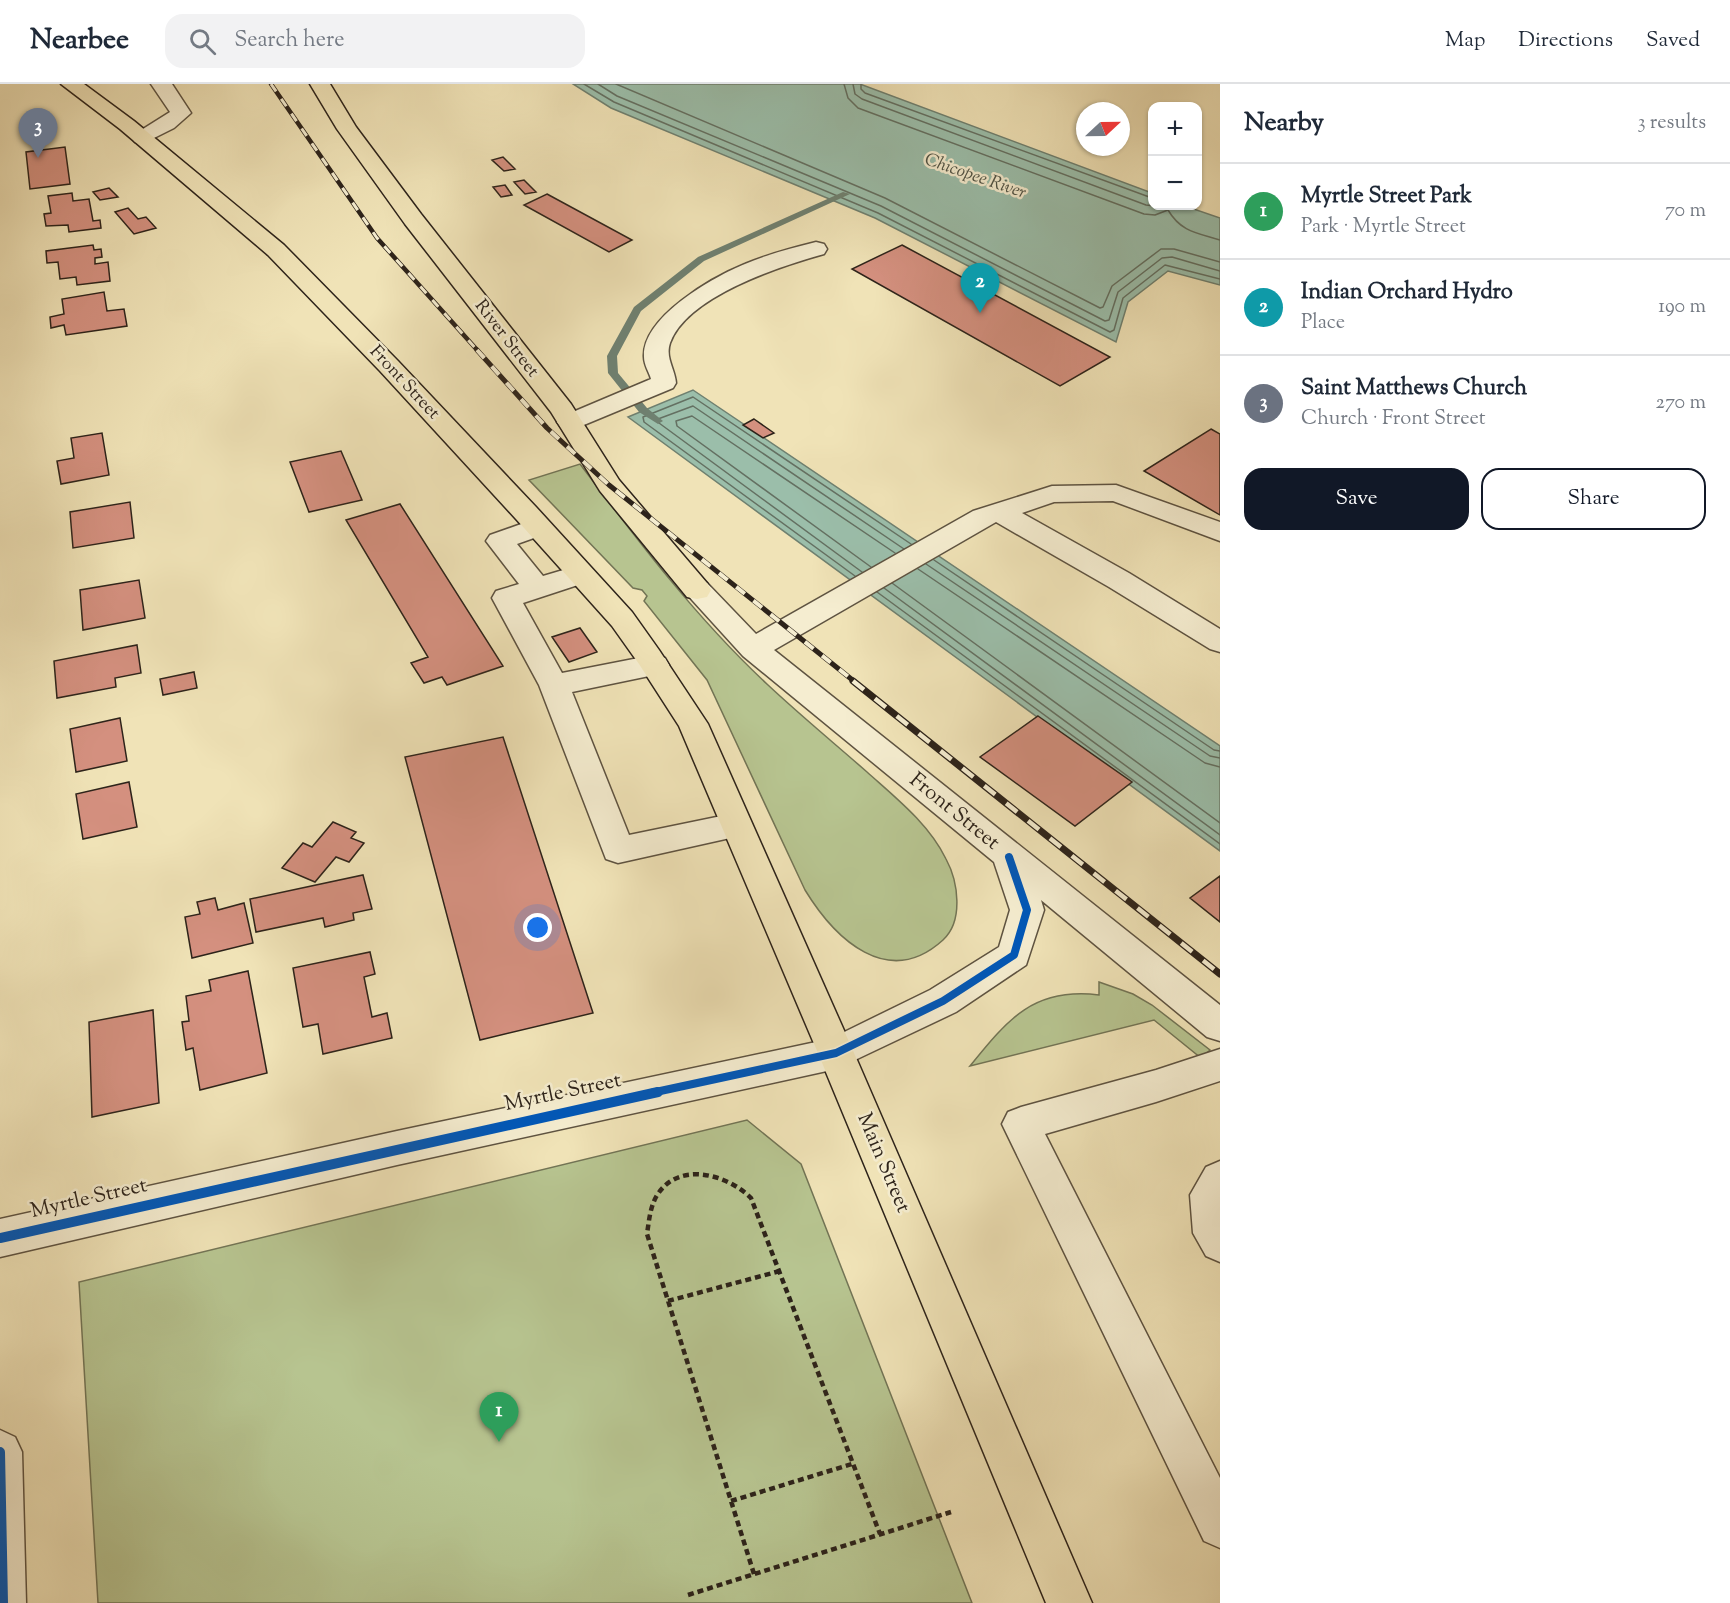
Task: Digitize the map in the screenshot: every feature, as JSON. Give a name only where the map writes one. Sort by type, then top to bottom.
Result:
[{"type":"main road","name":"Front Street","points":[[71,84],[142,138],[276,250],[389,366],[622,619],[693,724]]},
{"type":"main road","name":"River Street","points":[[320,84],[347,129],[413,219],[570,422],[609,485],[697,590]]},
{"type":"main road","name":"Main Street","points":[[693,724],[836,1053],[1069,1603]]},
{"type":"street","points":[[142,138],[167,124],[181,112],[161,84]]},
{"type":"street","points":[[570,422],[664,383],[664,376],[656,357],[660,337],[680,314],[717,286],[753,268],[816,249]]},
{"type":"street","points":[[753,649],[983,517],[1052,494],[1116,493],[1220,532]]},
{"type":"street","points":[[999,512],[1119,580],[1220,642]]},
{"type":"street","points":[[537,588],[500,541],[538,527]]},
{"type":"street","points":[[580,574],[506,598],[554,686],[618,850],[736,825]]},
{"type":"street","name":"Front Street","points":[[697,590],[753,649],[1220,1026]]},
{"type":"street","points":[[554,686],[654,665]]},
{"type":"street","name":"Myrtle Street","points":[[0,1238],[397,1148],[836,1053],[943,1001],[1014,955],[1026,910],[1009,857]]},
{"type":"street","points":[[1220,1065],[1156,1086],[1021,1124],[1220,1525]]},
{"type":"street","points":[[1220,1179],[1210,1195],[1213,1233],[1220,1243]]},
{"type":"street","points":[[0,1452],[3,1603]]},
{"type":"path","points":[[754,1574],[647,1234],[650,1211],[654,1202],[659,1193],[676,1178],[697,1173],[721,1178],[741,1187],[751,1198],[880,1534]]},
{"type":"path","points":[[668,1301],[780,1272]]},
{"type":"path","points":[[731,1501],[852,1464]]},
{"type":"path","points":[[688,1595],[951,1512]]},
{"type":"shaded area","points":[[580,464],[646,550],[742,660],[900,802],[931,834],[950,868],[956,889],[954,922],[950,932],[943,940],[923,954],[902,960],[883,959],[847,941],[817,908],[805,890],[707,680],[644,601],[647,596],[642,590],[633,588],[529,480]]},
{"type":"shaded area","points":[[1099,982],[1133,994],[1152,1005],[1210,1050],[1201,1058],[1154,1020],[970,1066],[997,1034],[1024,1010],[1057,996],[1099,995]]},
{"type":"shaded area","points":[[747,1120],[801,1164],[972,1603],[98,1603],[79,1282]]},
{"type":"water","name":"Chicopee River","points":[[573,84],[860,84],[1148,192],[1148,210],[1197,210],[1220,218],[1220,285],[1168,271],[1128,302],[1116,342],[875,218],[611,108]]},
{"type":"water","points":[[693,390],[1220,746],[1220,851],[628,417]]},
{"type":"building","points":[[65,147],[70,184],[30,189],[26,152]]},
{"type":"building","points":[[503,157],[515,169],[504,171],[492,160]]},
{"type":"building","points":[[524,180],[536,192],[525,194],[514,182]]},
{"type":"building","points":[[505,185],[512,195],[501,197],[493,187]]},
{"type":"building","points":[[109,188],[118,197],[100,200],[93,192]]},
{"type":"building","points":[[72,193],[73,201],[89,199],[93,221],[100,220],[101,228],[69,232],[68,225],[46,226],[44,214],[51,213],[48,196]]},
{"type":"building","points":[[547,194],[632,240],[609,252],[524,205]]},
{"type":"building","points":[[128,208],[138,219],[146,217],[156,228],[134,234],[115,212]]},
{"type":"building","points":[[93,245],[94,250],[101,249],[102,257],[95,258],[95,264],[108,262],[110,281],[77,285],[76,277],[60,279],[58,262],[47,263],[46,251]]},
{"type":"building","points":[[902,245],[1110,357],[1060,386],[852,269]]},
{"type":"building","points":[[104,292],[107,311],[124,309],[127,326],[66,335],[64,325],[51,328],[50,317],[64,314],[62,299]]},
{"type":"building","points":[[754,419],[774,433],[763,438],[743,425]]},
{"type":"building","points":[[1211,429],[1220,434],[1220,515],[1144,471]]},
{"type":"building","points":[[102,433],[109,475],[61,484],[57,461],[74,458],[71,438]]},
{"type":"building","points":[[341,451],[362,500],[309,512],[290,462]]},
{"type":"building","points":[[130,502],[134,538],[73,548],[70,512]]},
{"type":"building","points":[[400,504],[503,666],[447,685],[442,677],[424,683],[411,663],[428,657],[346,520]]},
{"type":"building","points":[[139,580],[145,618],[83,630],[80,590]]},
{"type":"building","points":[[580,628],[597,652],[569,662],[552,637]]},
{"type":"building","points":[[137,645],[141,673],[115,678],[116,687],[57,698],[54,661]]},
{"type":"building","points":[[194,672],[197,688],[163,695],[160,679]]},
{"type":"building","points":[[1038,716],[1132,782],[1075,826],[980,757]]},
{"type":"building","points":[[120,718],[127,761],[76,772],[70,729]]},
{"type":"building","points":[[503,737],[593,1013],[480,1040],[405,757]]},
{"type":"building","points":[[129,782],[137,827],[83,839],[76,794]]},
{"type":"building","points":[[333,822],[356,832],[351,838],[364,843],[349,862],[336,857],[315,882],[282,868],[303,843],[312,847]]},
{"type":"building","points":[[363,875],[372,909],[353,913],[354,920],[325,927],[323,918],[256,932],[250,899]]},
{"type":"building","points":[[1220,876],[1220,922],[1190,898]]},
{"type":"building","points":[[215,898],[218,910],[244,903],[253,943],[192,958],[185,917],[200,914],[197,902]]},
{"type":"building","points":[[370,952],[375,974],[364,977],[372,1017],[387,1013],[392,1038],[323,1054],[318,1024],[303,1027],[293,968]]},
{"type":"building","points":[[248,971],[267,1073],[200,1090],[193,1048],[186,1050],[182,1022],[189,1021],[186,996],[211,991],[209,980]]},
{"type":"building","points":[[153,1010],[159,1103],[92,1117],[89,1022]]},
{"type":"waterway","points":[[658,421],[643,410],[613,373],[612,356],[637,309],[701,259],[846,194]]},
{"type":"railway","points":[[271,84],[377,238],[478,351]]},
{"type":"railway","points":[[477,350],[547,428],[609,485],[855,682]]},
{"type":"railway","points":[[853,681],[1220,974]]},
{"type":"cycle path","points":[[0,1238],[397,1148],[836,1053],[943,1001],[1014,955],[1027,910],[1009,857]]},
{"type":"cycle path","points":[[0,1452],[3,1603]]},
{"type":"place","name":"Saint Matthews Church","points":[[38,158]]},
{"type":"place","name":"Indian Orchard Hydro","points":[[980,313]]},
{"type":"place","name":"Myrtle Street Park","points":[[499,1442]]}]
